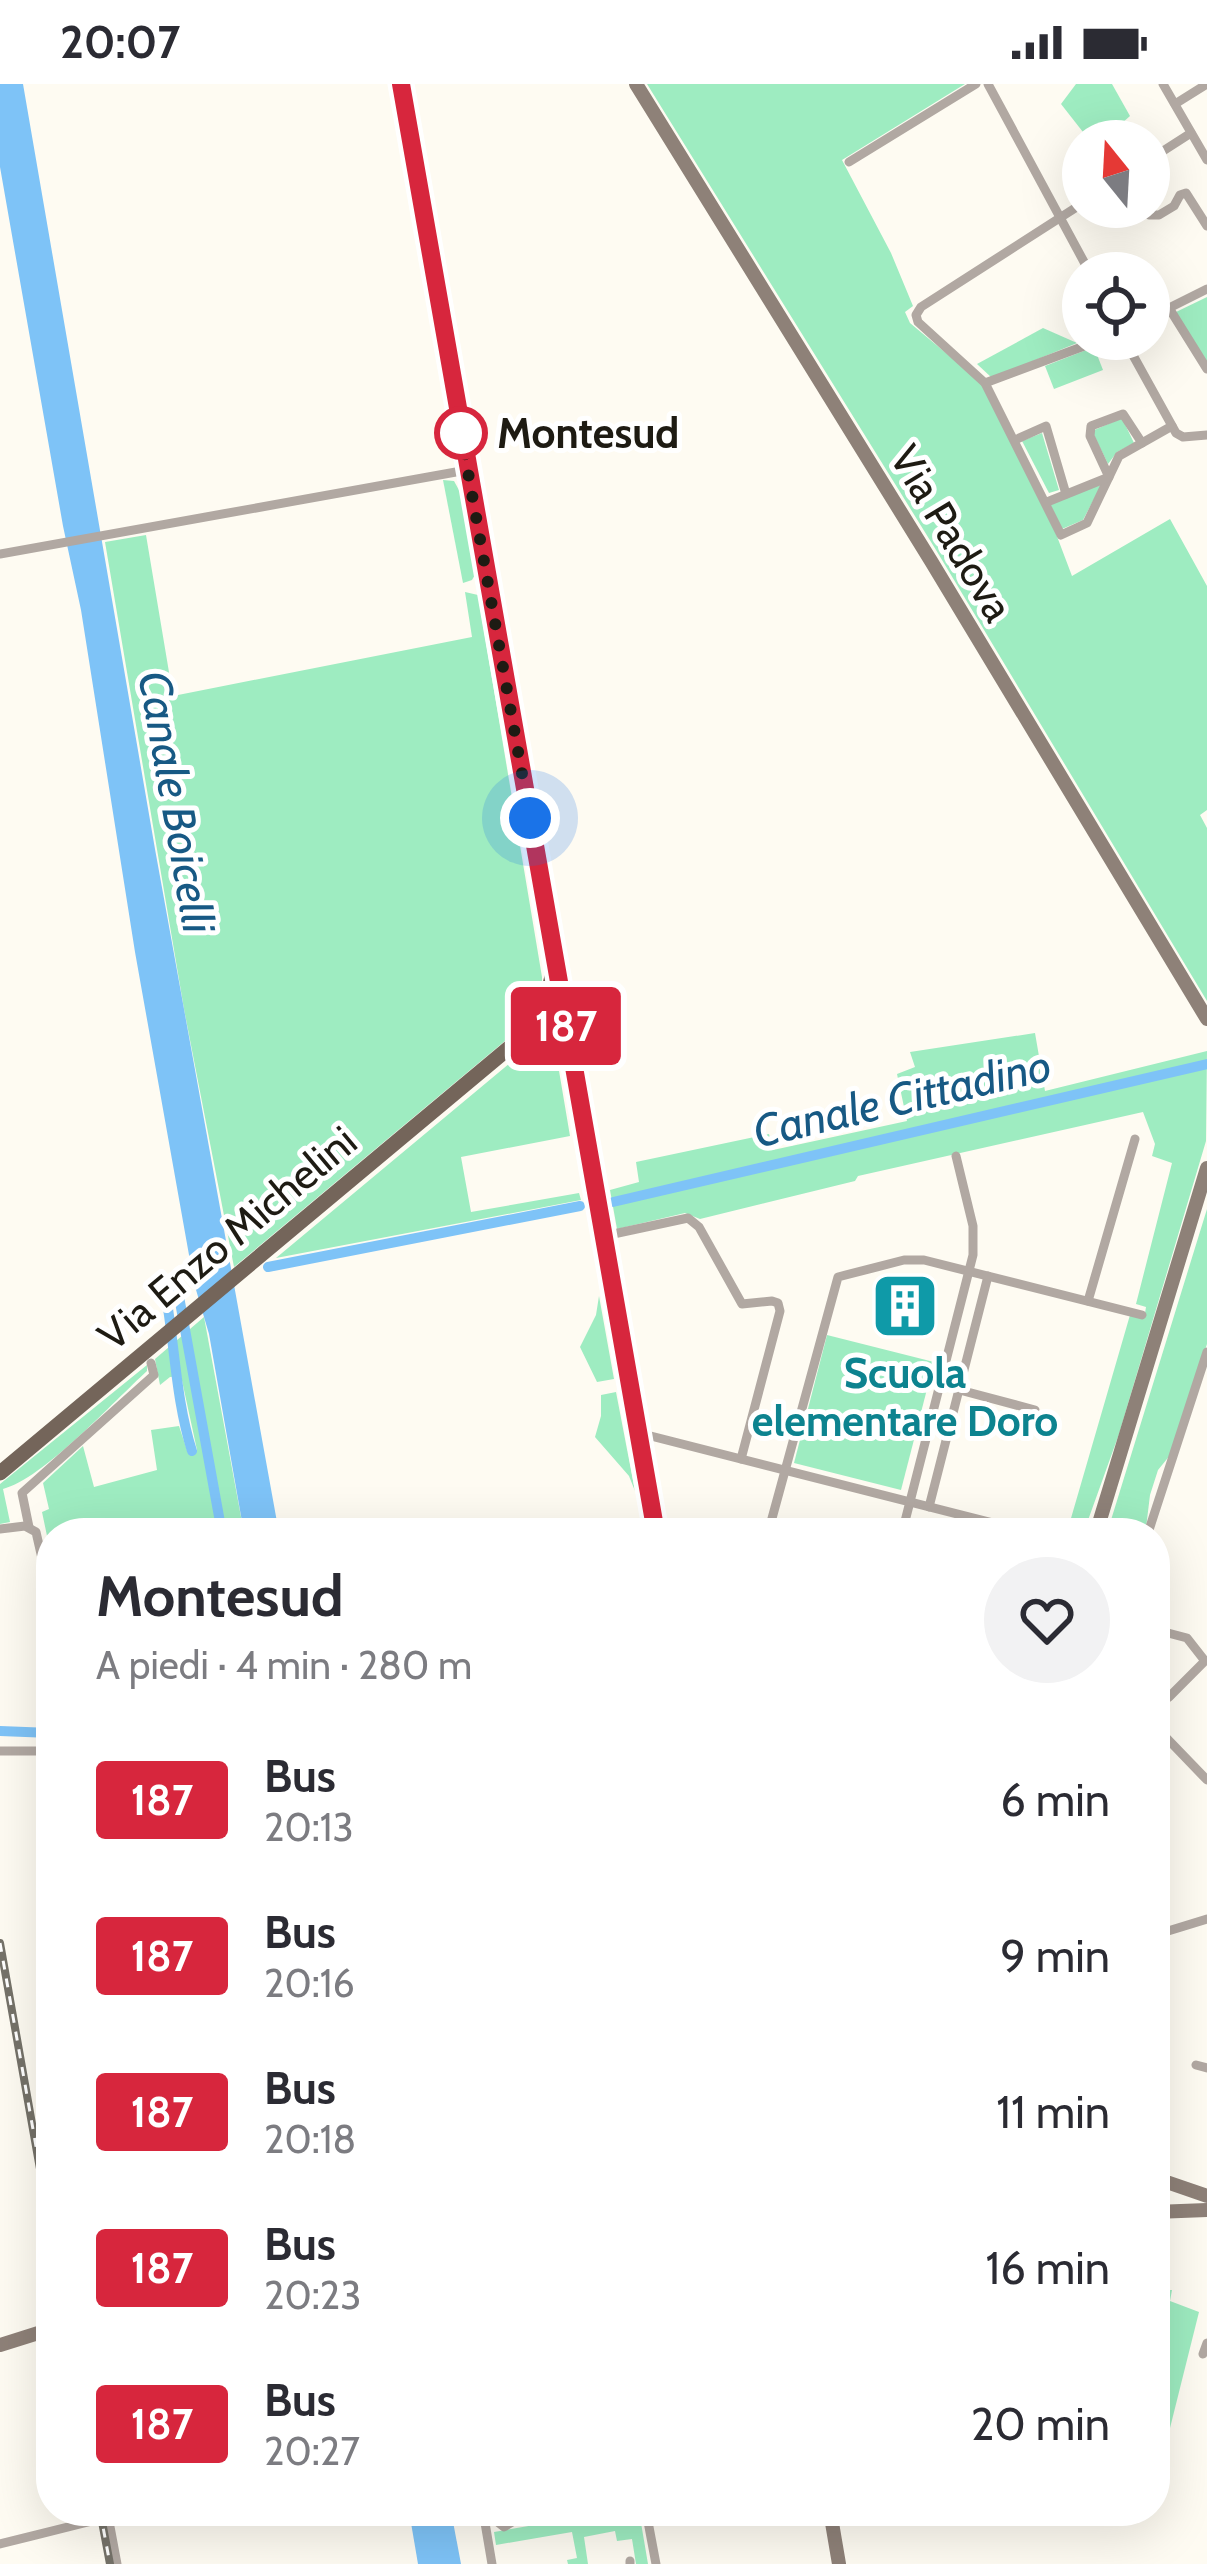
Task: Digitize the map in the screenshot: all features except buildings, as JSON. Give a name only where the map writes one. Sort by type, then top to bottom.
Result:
[{"type":"main road","points":[[401,84],[653,1518]]},
{"type":"main road","name":"Via Padova","points":[[636,84],[1207,1019]]},
{"type":"main road","name":"Via Enzo Michelini","points":[[0,1473],[499,1058],[528,1030],[548,997],[555,961]]},
{"type":"main road","points":[[528,1030],[550,1024],[566,1026]]},
{"type":"main road","name":"Via Enzo Michelini","points":[[499,1058],[566,1026]]},
{"type":"main road","points":[[548,1038],[564,1047],[574,1069]]},
{"type":"main road","points":[[1101,1518],[1207,1168]]},
{"type":"main road","points":[[1170,2183],[1207,2196]]},
{"type":"main road","points":[[1170,2211],[1207,2210]]},
{"type":"main road","points":[[0,2345],[36,2334]]},
{"type":"main road","points":[[833,2526],[839,2564]]},
{"type":"street","points":[[849,162],[976,84]]},
{"type":"street","points":[[988,84],[1079,252]]},
{"type":"street","points":[[1163,84],[1207,160]]},
{"type":"street","points":[[1175,104],[1207,84]]},
{"type":"street","points":[[1170,146],[1191,133]]},
{"type":"street","points":[[1170,205],[1186,193],[1207,226]]},
{"type":"street","points":[[1061,217],[921,307],[917,317],[985,383],[1061,535],[1087,524],[1119,456],[1172,426]]},
{"type":"street","points":[[1170,308],[1207,289]]},
{"type":"street","points":[[1170,310],[1207,369]]},
{"type":"street","points":[[985,383],[1062,354]]},
{"type":"street","points":[[1136,360],[1172,426],[1183,437],[1207,435]]},
{"type":"street","points":[[1109,477],[1088,428],[1123,414],[1142,443]]},
{"type":"street","points":[[1015,440],[1046,426],[1066,494]]},
{"type":"street","points":[[0,554],[467,470]]},
{"type":"street","points":[[1047,502],[1109,477]]},
{"type":"street","points":[[1088,1301],[1135,1139]]},
{"type":"street","points":[[906,1518],[970,1271],[974,1235],[956,1156]]},
{"type":"street","points":[[604,1236],[682,1218],[692,1220],[742,1304],[778,1304],[741,1459]]},
{"type":"street","points":[[772,1518],[838,1277],[915,1259],[1142,1315]]},
{"type":"street","points":[[929,1507],[988,1276]]},
{"type":"street","points":[[1153,1518],[1207,1352]]},
{"type":"street","points":[[36,1537],[29,1527],[22,1493],[154,1376],[151,1363]]},
{"type":"street","points":[[940,1384],[1035,1410]]},
{"type":"street","points":[[639,1433],[973,1518]]},
{"type":"street","points":[[0,1529],[29,1527]]},
{"type":"street","points":[[1170,1633],[1189,1640],[1205,1663],[1170,1696]]},
{"type":"street","points":[[1170,1741],[1207,1780]]},
{"type":"street","points":[[0,1751],[36,1751]]},
{"type":"street","points":[[1170,1928],[1207,1919]]},
{"type":"street","points":[[0,2544],[65,2526]]},
{"type":"street","points":[[110,2526],[117,2564]]},
{"type":"street","points":[[486,2526],[492,2564]]},
{"type":"street","points":[[649,2526],[656,2564]]},
{"type":"green space","points":[[647,84],[965,84],[842,160],[891,253],[913,306],[905,312],[910,323],[983,384],[1044,502],[1072,576],[1170,519],[1207,586],[1207,810],[1200,815],[1207,828],[1207,1001],[936,550]]},
{"type":"green space","points":[[1076,84],[1112,84],[1130,116],[1126,120],[1074,120],[1061,104]]},
{"type":"green space","points":[[1207,297],[1207,363],[1176,312]]},
{"type":"green space","points":[[1043,328],[1062,336],[1062,349],[992,378],[977,364]]},
{"type":"green space","points":[[1062,359],[1099,360],[1103,370],[1054,389],[1045,366]]},
{"type":"green space","points":[[1122,418],[1134,443],[1117,452],[1108,464],[1092,431]]},
{"type":"green space","points":[[1042,433],[1059,490],[1049,493],[1022,441]]},
{"type":"green space","points":[[443,480],[454,481],[460,492],[477,571],[463,583]]},
{"type":"green space","points":[[1102,484],[1083,520],[1062,529],[1050,504]]},
{"type":"green space","points":[[146,535],[173,696],[472,637],[465,592],[478,595],[542,977],[542,997],[517,1031],[234,1267],[184,1009],[105,542]]},
{"type":"green space","points":[[1035,1033],[1045,1091],[1207,1051],[1206,1141],[1119,1434],[1089,1518],[1071,1518],[1130,1315],[1144,1319],[1146,1307],[1136,1304],[1172,1163],[1152,1156],[1155,1144],[1143,1112],[858,1176],[855,1181],[700,1219],[685,1213],[617,1229],[610,1190],[639,1182],[636,1162],[769,1134],[773,1150],[907,1121],[897,1074],[915,1067],[910,1052]]},
{"type":"green space","points":[[546,1046],[557,1059],[570,1136],[461,1157],[471,1212],[579,1193],[581,1200],[276,1258],[522,1053]]},
{"type":"green space","points":[[1207,1209],[1207,1344],[1171,1454],[1158,1470],[1147,1518],[1112,1518]]},
{"type":"green space","points":[[599,1296],[614,1379],[597,1382],[580,1347],[596,1315]]},
{"type":"green space","points":[[204,1317],[241,1518],[43,1518],[42,1512],[49,1509],[43,1483],[83,1446],[94,1487],[157,1470],[151,1430],[179,1426],[188,1453],[197,1450],[181,1376],[160,1385],[155,1359]]},
{"type":"green space","points":[[827,1335],[934,1362],[901,1490],[794,1463]]},
{"type":"green space","points":[[147,1365],[147,1371],[57,1455],[3,1489],[10,1522],[0,1524],[0,1484]]},
{"type":"green space","points":[[616,1392],[635,1491],[629,1476],[595,1437],[601,1395]]},
{"type":"green space","points":[[1170,2301],[1199,2312],[1170,2428]]},
{"type":"green space","points":[[529,2526],[642,2526],[648,2564],[636,2564],[632,2539],[617,2541],[615,2531],[584,2537],[588,2564],[568,2564],[567,2560],[577,2558],[572,2532],[496,2545],[494,2532]]},
{"type":"water","points":[[0,84],[23,84],[276,1518],[241,1518],[209,1334],[194,1283],[81,610],[0,167]]},
{"type":"water","points":[[412,2526],[454,2526],[461,2564],[418,2564]]},
{"type":"waterway","name":"Canale Cittadino","points":[[613,1202],[1207,1064]]},
{"type":"waterway","points":[[268,1267],[580,1206]]},
{"type":"waterway","points":[[192,1451],[165,1287],[176,1280],[219,1518]]},
{"type":"waterway","name":"Canale Cittadino","points":[[0,1731],[36,1732]]},
{"type":"railway","points":[[0,1943],[36,2146]]},
{"type":"railway","points":[[103,2526],[110,2564]]},
{"type":"bus line","name":"187","points":[[401,84],[653,1518]]},
{"type":"place","name":"Montesud","points":[[461,433]]},
{"type":"place","name":"Scuola elementare Doro","points":[[905,1306]]},
{"type":"route","points":[[461,433],[530,818]]},
{"type":"water label","name":"Canale Boicelli","points":[[177,802]]}]
